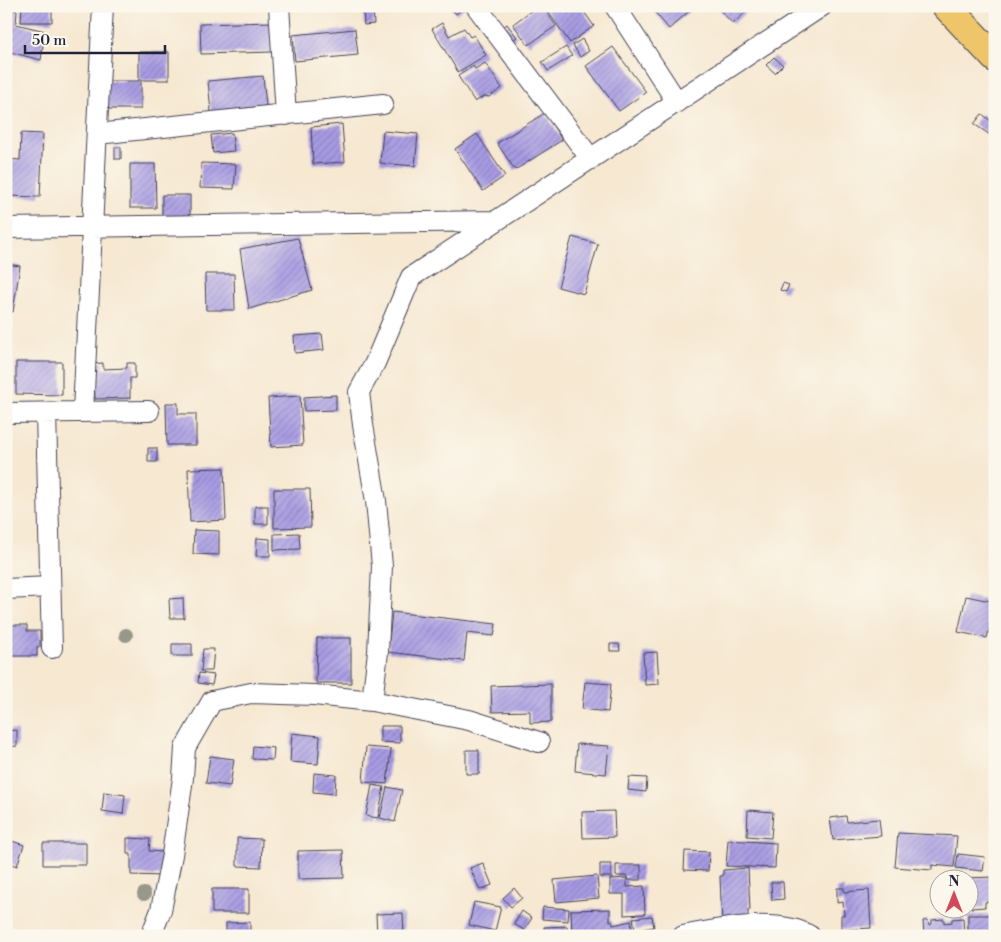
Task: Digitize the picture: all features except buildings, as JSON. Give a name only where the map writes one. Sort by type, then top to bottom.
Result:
[{"type":"highway","points":[[946,6],[995,58]]},
{"type":"street","points":[[83,412],[103,6]]},
{"type":"street","points":[[279,6],[286,114]]},
{"type":"street","points":[[476,6],[590,159]]},
{"type":"street","points":[[615,6],[677,102]]},
{"type":"street","points":[[372,701],[378,652],[382,566],[376,501],[359,392],[375,363],[411,277],[822,6]]},
{"type":"street","points":[[97,134],[383,104]]},
{"type":"street","points":[[6,228],[92,225],[496,221]]},
{"type":"street","points":[[6,413],[149,411]]},
{"type":"street","points":[[46,413],[52,648]]},
{"type":"street","points":[[6,590],[50,587]]},
{"type":"street","points":[[151,936],[161,910],[172,855],[183,778],[185,748],[212,700],[251,693],[314,695],[372,701],[469,720],[539,742]]},
{"type":"street","points":[[683,936],[720,928],[777,926],[801,930],[810,936]]}]
